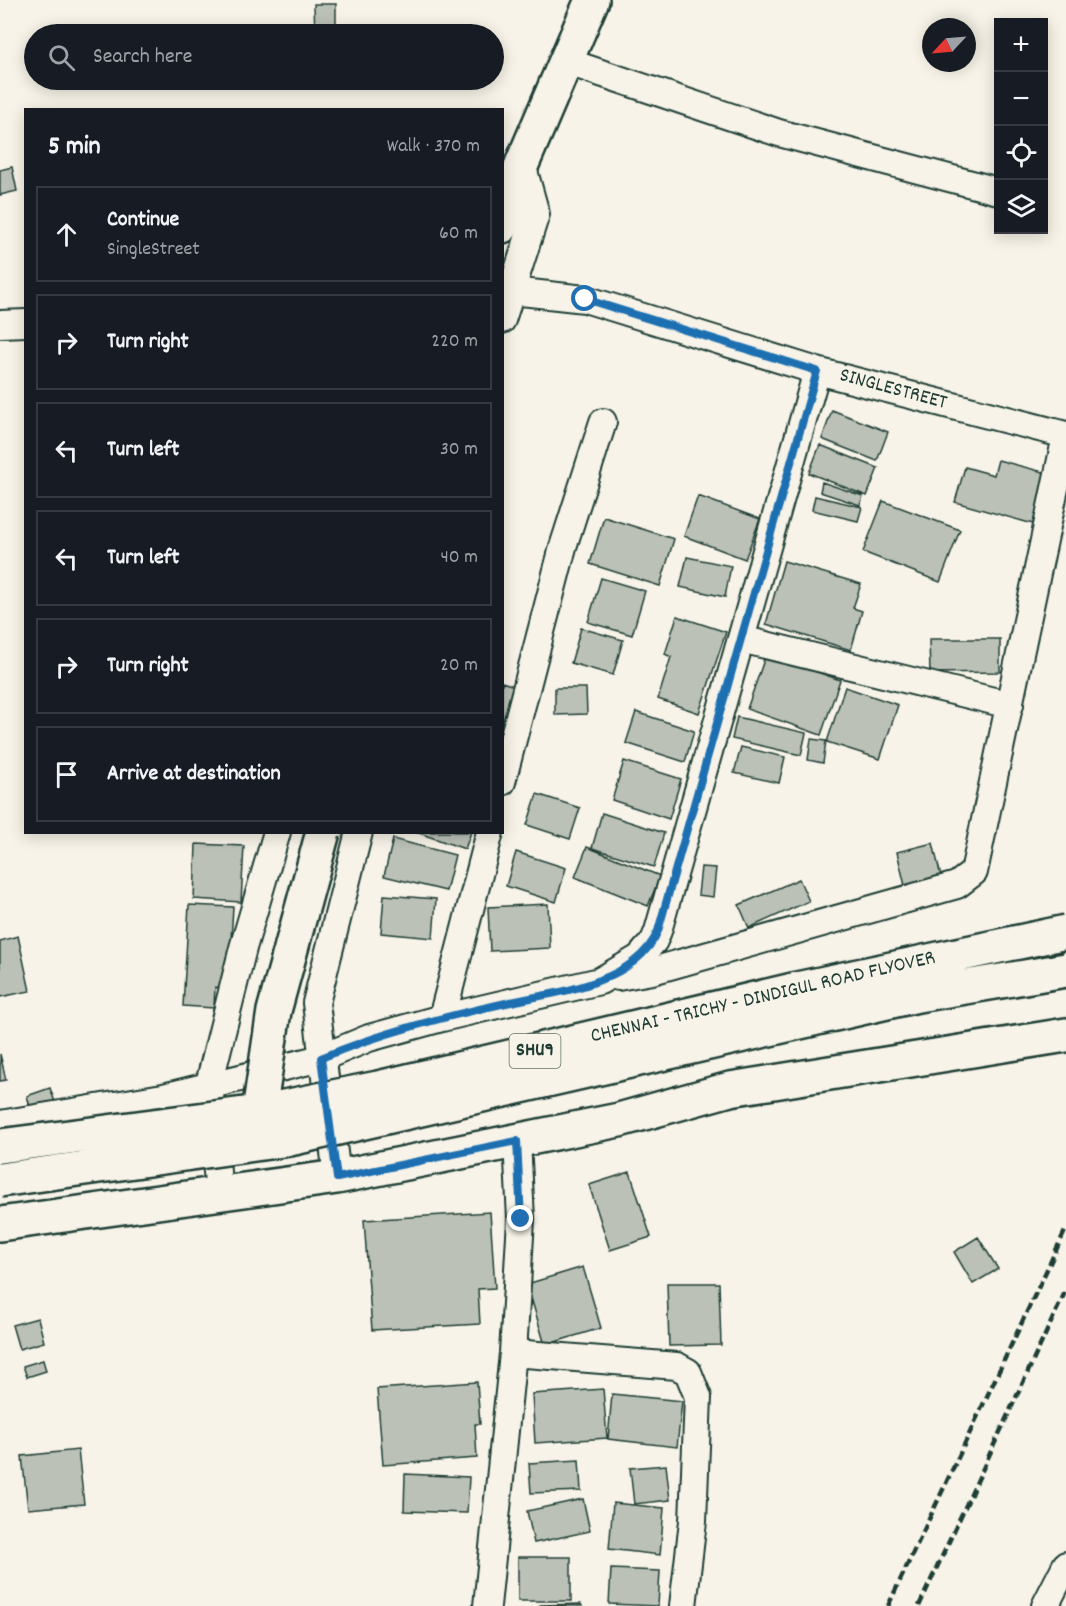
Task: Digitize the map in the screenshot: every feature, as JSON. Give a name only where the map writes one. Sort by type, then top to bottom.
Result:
[{"type":"main road","points":[[504,215],[512,171],[568,62],[592,0]]},
{"type":"main road","points":[[259,1112],[274,1011],[322,834]]},
{"type":"main road","name":"CHENNAI - TRICHY - DINDIGUL ROAD FLYOVER","points":[[0,1146],[259,1112],[378,1088],[797,989],[1066,932]]},
{"type":"main road","name":"CHENNAI - TRICHY - DINDIGUL ROAD FLYOVER","points":[[0,1180],[290,1139],[918,995],[1066,970]]},
{"type":"main road","points":[[0,1224],[337,1178],[619,1120],[730,1089],[1066,1035]]},
{"type":"street","points":[[568,62],[779,133],[994,190]]},
{"type":"street","points":[[504,314],[536,214],[512,171]]},
{"type":"street","name":"SINGLESTREET","points":[[512,291],[585,299],[817,371],[1066,436]]},
{"type":"street","points":[[0,324],[24,323]]},
{"type":"street","points":[[600,981],[639,958],[654,941],[817,371]]},
{"type":"street","points":[[504,774],[563,547],[603,422]]},
{"type":"street","points":[[0,1124],[163,1097],[321,1058],[369,1038],[442,1018],[600,981],[652,972],[966,880],[974,872],[980,856],[1066,436]]},
{"type":"street","points":[[741,639],[1010,705]]},
{"type":"street","points":[[219,1194],[209,1084],[243,948],[276,834]]},
{"type":"street","points":[[337,1178],[316,1003],[358,834]]},
{"type":"street","points":[[442,1018],[489,834]]},
{"type":"street","points":[[487,1606],[513,1353],[521,1219],[517,1141]]},
{"type":"street","points":[[513,1353],[677,1366],[688,1371],[698,1397],[698,1418],[693,1521],[683,1606]]},
{"type":"street","points":[[1045,1606],[1066,1565]]},
{"type":"building","points":[[314,4],[336,4],[336,24],[315,24]]},
{"type":"building","points":[[12,167],[17,191],[0,195],[0,170]]},
{"type":"building","points":[[832,410],[888,432],[877,461],[822,439]]},
{"type":"building","points":[[820,445],[878,468],[867,496],[809,473]]},
{"type":"building","points":[[998,460],[1047,473],[1033,524],[955,502],[965,467],[994,475]]},
{"type":"building","points":[[822,482],[863,496],[860,505],[820,492]]},
{"type":"building","points":[[698,496],[760,519],[745,559],[684,536]]},
{"type":"building","points":[[815,496],[862,507],[858,521],[812,510]]},
{"type":"building","points":[[883,501],[960,530],[940,582],[863,552]]},
{"type":"building","points":[[604,517],[674,539],[660,586],[590,564]]},
{"type":"building","points":[[687,557],[731,566],[725,597],[680,587]]},
{"type":"building","points":[[784,561],[861,584],[853,608],[862,611],[851,650],[766,624]]},
{"type":"building","points":[[601,578],[645,591],[632,635],[588,622]]},
{"type":"building","points":[[677,616],[726,632],[699,713],[658,699],[671,657],[665,654]]},
{"type":"building","points":[[581,628],[623,640],[613,675],[571,663]]},
{"type":"building","points":[[929,639],[1000,639],[1000,672],[930,673]]},
{"type":"building","points":[[766,654],[840,680],[821,735],[747,709]]},
{"type":"building","points":[[504,683],[517,687],[504,724]]},
{"type":"building","points":[[845,687],[898,705],[880,759],[827,742]]},
{"type":"building","points":[[555,688],[586,688],[587,714],[555,715]]},
{"type":"building","points":[[636,712],[694,731],[685,762],[626,743]]},
{"type":"building","points":[[737,717],[806,733],[801,755],[732,739]]},
{"type":"building","points":[[811,739],[826,741],[823,763],[808,760]]},
{"type":"building","points":[[741,747],[785,757],[779,783],[734,773]]},
{"type":"building","points":[[624,761],[681,779],[669,819],[612,800]]},
{"type":"building","points":[[537,794],[580,808],[570,839],[527,825]]},
{"type":"building","points":[[602,813],[664,833],[654,867],[592,848]]},
{"type":"building","points":[[422,834],[470,834],[465,849]]},
{"type":"building","points":[[393,839],[455,855],[446,891],[384,876]]},
{"type":"building","points":[[933,843],[942,881],[906,890],[897,852]]},
{"type":"building","points":[[196,844],[244,846],[241,902],[194,899]]},
{"type":"building","points":[[587,847],[660,876],[648,906],[575,877]]},
{"type":"building","points":[[516,852],[566,868],[556,902],[506,886]]},
{"type":"building","points":[[701,867],[716,868],[713,897],[698,895]]},
{"type":"building","points":[[799,879],[809,901],[749,928],[739,905]]},
{"type":"building","points":[[384,895],[436,899],[433,938],[381,933]]},
{"type":"building","points":[[548,904],[550,948],[490,951],[488,907]]},
{"type":"building","points":[[189,905],[233,907],[228,988],[215,987],[214,1008],[183,1006]]},
{"type":"building","points":[[18,936],[30,991],[0,997],[0,941]]},
{"type":"building","points":[[0,1054],[6,1080],[0,1081]]},
{"type":"building","points":[[50,1088],[56,1105],[32,1113],[27,1096]]},
{"type":"building","points":[[630,1172],[651,1237],[610,1250],[589,1185]]},
{"type":"building","points":[[490,1212],[495,1288],[478,1289],[480,1324],[372,1330],[364,1220]]},
{"type":"building","points":[[978,1237],[998,1269],[973,1284],[954,1252]]},
{"type":"building","points":[[583,1267],[601,1328],[545,1345],[527,1284]]},
{"type":"building","points":[[667,1283],[719,1283],[721,1345],[669,1346]]},
{"type":"building","points":[[38,1318],[44,1342],[19,1349],[12,1325]]},
{"type":"building","points":[[43,1360],[46,1371],[27,1377],[23,1366]]},
{"type":"building","points":[[477,1382],[480,1424],[475,1424],[477,1458],[383,1465],[377,1389]]},
{"type":"building","points":[[603,1389],[607,1438],[535,1443],[532,1394]]},
{"type":"building","points":[[612,1394],[682,1401],[677,1447],[608,1439]]},
{"type":"building","points":[[78,1450],[84,1504],[28,1509],[22,1456]]},
{"type":"building","points":[[579,1460],[581,1491],[531,1493],[529,1463]]},
{"type":"building","points":[[666,1465],[670,1500],[634,1504],[630,1468]]},
{"type":"building","points":[[405,1474],[469,1477],[467,1513],[404,1511]]},
{"type":"building","points":[[583,1499],[590,1531],[534,1543],[527,1511]]},
{"type":"building","points":[[613,1503],[664,1508],[660,1555],[609,1549]]},
{"type":"building","points":[[518,1557],[571,1557],[571,1601],[518,1601]]},
{"type":"building","points":[[611,1569],[660,1571],[658,1606],[609,1604]]},
{"type":"building","points":[[581,1604],[582,1606],[540,1606],[540,1605]]},
{"type":"railway","points":[[888,1606],[1066,1229]]},
{"type":"railway","points":[[919,1606],[1066,1290]]},
{"type":"route","points":[[521,1219],[517,1141],[337,1178],[321,1058],[369,1038],[442,1018],[600,981],[639,958],[654,941],[817,371],[585,299]]}]
